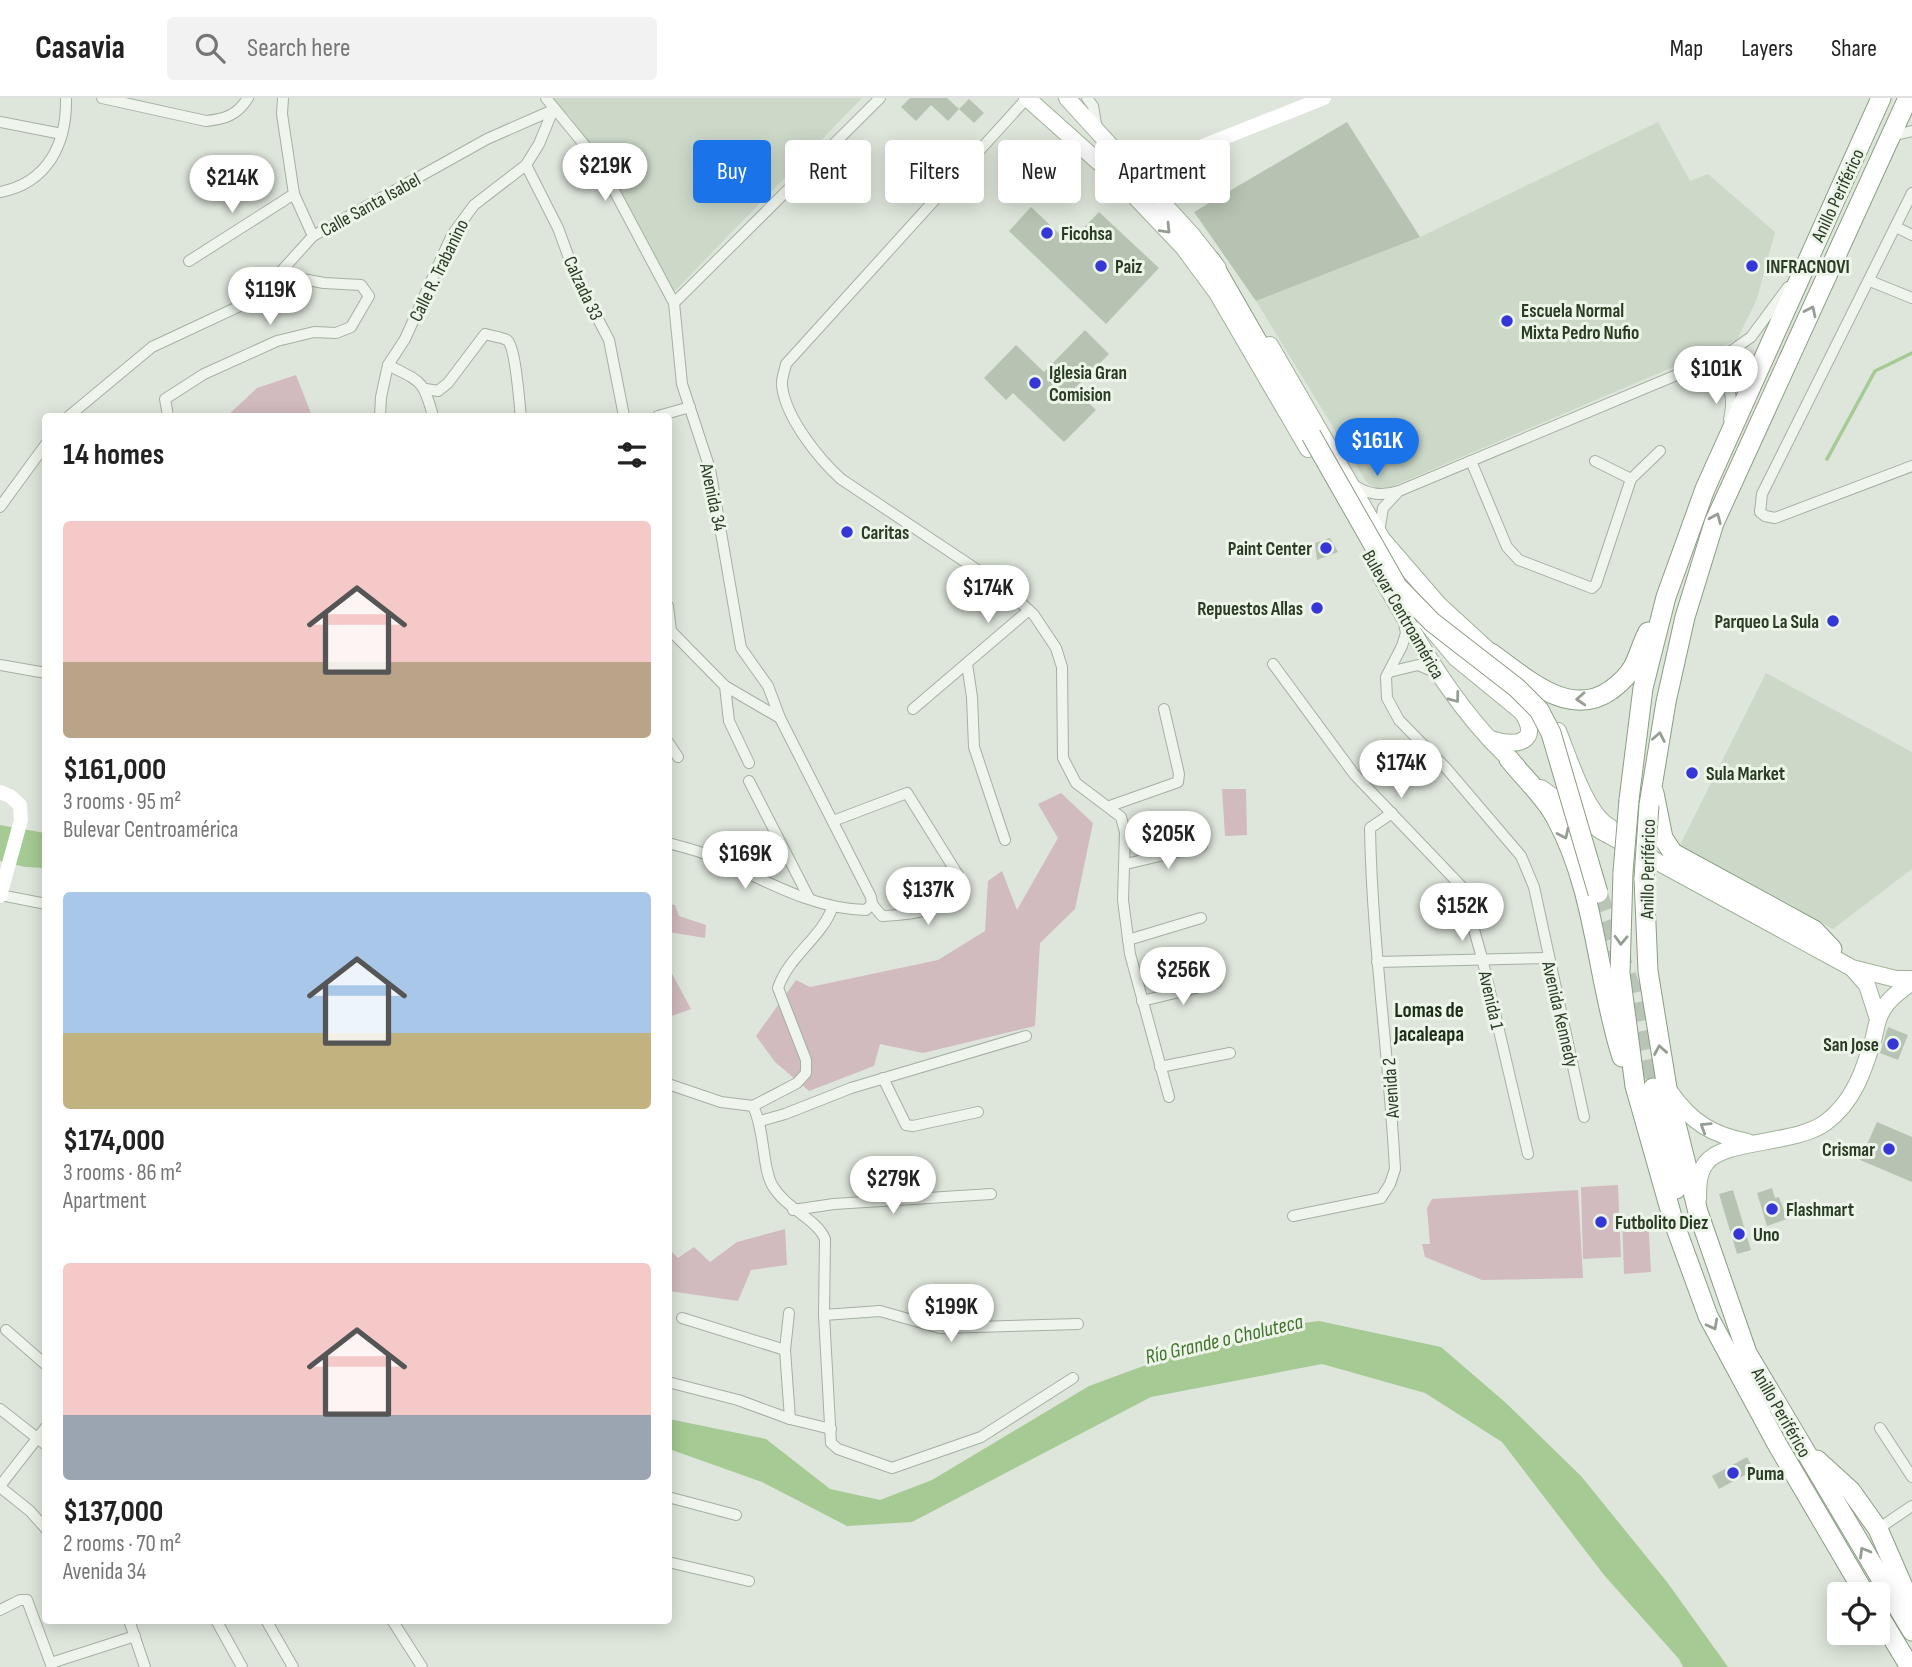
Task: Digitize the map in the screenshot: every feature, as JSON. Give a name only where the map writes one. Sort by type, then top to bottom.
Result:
[{"type":"highway","name":"Anillo Periférico","points":[[1881,98],[1705,489],[1666,597],[1643,688],[1629,800],[1623,872],[1620,973],[1651,1087],[1747,1353],[1912,1631]]},
{"type":"highway","name":"Anillo Periférico","points":[[1858,1582],[1777,1444],[1708,1316],[1673,1220],[1651,1087],[1644,878],[1651,782],[1685,617],[1714,523],[1908,98]]},
{"type":"highway","points":[[1211,261],[1397,586],[1432,622],[1517,688],[1539,710],[1550,733],[1598,893]]},
{"type":"highway","points":[[1491,653],[1557,696],[1574,701],[1591,700],[1620,683],[1632,668],[1666,597]]},
{"type":"highway","points":[[1509,759],[1555,816],[1569,844],[1585,894],[1613,1030],[1651,1087],[1684,1219],[1698,1257],[1747,1353]]},
{"type":"highway","points":[[1651,782],[1660,830],[1673,853],[1814,930],[1832,949]]},
{"type":"highway","points":[[1804,1449],[1851,1491],[1878,1529],[1912,1607]]},
{"type":"highway","points":[[1890,1634],[1910,1667]]},
{"type":"main road","name":"Bulevar Centroamérica","points":[[1027,98],[1122,183],[1183,247],[1229,314],[1437,673],[1460,705],[1509,759],[1554,800],[1601,831],[1852,968],[1896,979],[1912,980]]},
{"type":"main road","points":[[1058,98],[1096,140]]},
{"type":"main road","name":"Bulevar Centroamérica","points":[[1067,98],[1105,140]]},
{"type":"main road","name":"Bulevar Centroamérica","points":[[1163,203],[1237,292],[1381,536],[1439,605],[1547,708],[1590,806],[1603,823],[1832,949],[1869,966],[1912,972]]},
{"type":"main road","points":[[1381,536],[1395,568],[1430,630],[1456,658],[1507,699],[1529,723],[1530,730],[1524,741],[1515,745],[1491,739]]},
{"type":"main road","points":[[1852,968],[1867,985],[1878,1019]]},
{"type":"main road","points":[[1698,1212],[1700,1174],[1706,1163],[1727,1149],[1788,1139],[1818,1128],[1838,1114],[1857,1084],[1878,1019],[1891,999],[1912,980]]},
{"type":"main road","points":[[1651,1087],[1702,1127],[1719,1135],[1757,1144]]},
{"type":"street","points":[[0,192],[28,182],[52,161],[62,134],[66,98]]},
{"type":"street","points":[[102,98],[206,121],[224,120],[236,114],[248,98]]},
{"type":"street","points":[[284,98],[282,114],[294,194],[313,236]]},
{"type":"street","name":"Avenida 34","points":[[546,98],[553,110],[583,141],[600,164],[674,303],[682,384],[710,469],[741,648],[768,686],[780,718],[872,897],[872,904]]},
{"type":"street","points":[[674,303],[880,98]]},
{"type":"street","points":[[1027,98],[786,364],[781,384],[801,431],[817,457],[841,478],[1006,589],[1029,610],[1056,648],[1062,667],[1063,758],[1076,783],[1110,806],[1121,817],[1125,832],[1123,900],[1128,940],[1169,1097]]},
{"type":"street","points":[[1087,98],[1093,106],[1097,132]]},
{"type":"street","points":[[1219,140],[1324,98]]},
{"type":"street","name":"Calle R. Trabanino","points":[[380,413],[388,365],[405,339],[452,235],[464,215],[489,192],[526,165],[539,145],[553,110]]},
{"type":"street","name":"Calle Santa Isabel","points":[[73,413],[152,346],[257,298],[281,275],[313,236],[487,139],[553,110]]},
{"type":"street","points":[[0,122],[62,134]]},
{"type":"street","points":[[1891,136],[1912,131]]},
{"type":"street","name":"Calzada 33","points":[[526,165],[558,228],[576,277],[609,340],[623,413]]},
{"type":"street","points":[[1912,193],[1762,494],[1760,512],[1775,518],[1912,466]]},
{"type":"street","points":[[189,261],[294,194]]},
{"type":"street","points":[[1896,228],[1912,235]]},
{"type":"street","points":[[1352,484],[1369,493],[1389,494],[1399,491],[1727,354],[1751,337],[1807,259]]},
{"type":"street","points":[[167,413],[165,399],[204,374],[277,341],[314,332],[336,333],[351,327],[369,296],[361,285],[349,282],[324,283],[281,275]]},
{"type":"street","points":[[1870,281],[1912,298]]},
{"type":"street","points":[[426,389],[438,391],[448,383],[485,334],[506,339],[510,343],[514,363],[521,413]]},
{"type":"street","points":[[388,365],[417,380],[426,389],[432,413]]},
{"type":"street","points":[[1681,375],[1716,376],[1729,390],[1732,405],[1721,453]]},
{"type":"street","points":[[669,413],[690,407]]},
{"type":"street","points":[[0,507],[42,449]]},
{"type":"street","points":[[1471,460],[1498,528],[1513,553],[1520,560],[1592,588],[1596,584],[1631,479],[1660,451]]},
{"type":"street","points":[[1595,461],[1631,479]]},
{"type":"street","points":[[1381,536],[1384,508],[1399,491]]},
{"type":"street","points":[[913,709],[1029,610]]},
{"type":"street","name":"Avenida Kennedy","points":[[1402,613],[1406,633],[1384,691],[1399,720],[1446,768],[1521,856],[1534,887],[1584,1117]]},
{"type":"street","points":[[672,634],[725,686],[780,718]]},
{"type":"street","points":[[967,664],[972,696],[974,747],[1005,840]]},
{"type":"street","name":"Avenida 1","points":[[1273,664],[1354,774],[1462,887],[1482,958],[1528,1154]]},
{"type":"street","points":[[0,665],[42,672]]},
{"type":"street","points":[[1389,672],[1418,665],[1437,673]]},
{"type":"street","points":[[725,686],[729,721],[749,764]]},
{"type":"street","points":[[1110,806],[1178,782],[1179,774],[1164,709]]},
{"type":"street","points":[[672,748],[678,757]]},
{"type":"street","points":[[749,781],[809,898]]},
{"type":"street","points":[[0,792],[20,805],[21,820],[1,893],[42,903]]},
{"type":"street","points":[[672,844],[708,855],[763,883],[833,906],[866,909],[872,904],[882,916],[915,915],[945,900],[958,886],[958,875],[907,793],[833,821]]},
{"type":"street","name":"Avenida 2","points":[[1293,1216],[1381,1198],[1393,1177],[1393,1111],[1371,892],[1370,828],[1392,813]]},
{"type":"street","points":[[1126,864],[1202,846]]},
{"type":"street","points":[[672,1085],[721,1102],[753,1105],[797,1083],[806,1073],[806,1060],[778,988],[783,974],[820,931],[833,906]]},
{"type":"street","points":[[1128,940],[1201,918]]},
{"type":"street","points":[[1377,962],[1548,958]]},
{"type":"street","points":[[1142,1001],[1216,983]]},
{"type":"street","points":[[760,1121],[883,1078],[1026,1036]]},
{"type":"street","points":[[1160,1068],[1230,1053]]},
{"type":"street","points":[[883,1078],[906,1125],[978,1112]]},
{"type":"street","points":[[753,1105],[760,1121],[771,1183],[793,1210],[821,1229],[825,1239],[824,1315],[831,1443],[838,1449],[892,1468],[981,1437],[1073,1378]]},
{"type":"street","points":[[793,1210],[834,1204],[991,1194]]},
{"type":"street","points":[[824,1315],[880,1311],[940,1328],[1079,1324]]},
{"type":"street","points":[[789,1313],[785,1350],[790,1419]]},
{"type":"street","points":[[682,1318],[785,1350]]},
{"type":"street","points":[[6,1330],[42,1362]]},
{"type":"street","points":[[672,1383],[831,1429]]},
{"type":"street","points":[[0,1409],[41,1441],[0,1486],[42,1524]]},
{"type":"street","points":[[1880,1428],[1912,1477]]},
{"type":"street","points":[[672,1498],[736,1515]]},
{"type":"street","points":[[1878,1529],[1912,1506]]},
{"type":"street","points":[[672,1563],[749,1581]]},
{"type":"street","points":[[0,1610],[24,1599],[33,1614],[52,1665],[135,1636]]},
{"type":"street","points":[[33,1614],[42,1611]]},
{"type":"street","points":[[130,1624],[145,1667]]},
{"type":"street","points":[[218,1624],[242,1667]]},
{"type":"street","points":[[269,1624],[293,1667]]},
{"type":"street","points":[[395,1624],[422,1667]]},
{"type":"shaded area","points":[[552,98],[862,98],[821,140],[785,140],[785,177],[771,192],[771,140],[693,140],[693,203],[760,203],[673,293],[606,167],[570,117]]},
{"type":"shaded area","name":"Escuela Normal Mixta Pedro Nufio","points":[[1658,122],[1690,181],[1708,174],[1775,232],[1757,299],[1737,340],[1391,487],[1377,488],[1367,483],[1256,301],[1420,237]]},
{"type":"shaded area","points":[[296,375],[311,413],[230,413],[257,388]]},
{"type":"shaded area","points":[[1766,673],[1912,752],[1912,869],[1833,929],[1680,845]]},
{"type":"shaded area","points":[[1222,789],[1246,789],[1247,835],[1225,836]]},
{"type":"shaded area","points":[[1061,793],[1093,823],[1075,909],[1040,943],[1035,1026],[923,1053],[880,1044],[874,1066],[809,1091],[775,1062],[756,1036],[796,980],[810,987],[938,960],[985,931],[988,881],[1002,871],[1017,910],[1058,838],[1038,804]]},
{"type":"shaded area","points":[[672,904],[675,905],[679,916],[706,925],[705,938],[672,932]]},
{"type":"shaded area","points":[[672,974],[691,1009],[672,1016]]},
{"type":"shaded area","name":"Futbolito Diez","points":[[1618,1185],[1621,1257],[1583,1259],[1581,1187]]},
{"type":"shaded area","points":[[1578,1190],[1583,1278],[1482,1280],[1425,1257],[1422,1244],[1430,1244],[1427,1208],[1432,1199]]},
{"type":"shaded area","name":"Futbolito Diez","points":[[1648,1217],[1651,1272],[1624,1274],[1622,1218]]},
{"type":"shaded area","points":[[785,1229],[787,1265],[751,1270],[738,1301],[672,1291],[672,1252],[678,1258],[694,1247],[710,1262],[737,1242]]},
{"type":"water","points":[[0,825],[42,832],[42,868],[0,861]]},
{"type":"water","name":"Río Grande o Choluteca","points":[[1319,1321],[1441,1347],[1506,1403],[1581,1476],[1667,1582],[1728,1667],[1683,1667],[1679,1659],[1604,1575],[1502,1442],[1425,1393],[1322,1364],[1151,1397],[912,1522],[847,1526],[762,1482],[672,1450],[672,1420],[766,1439],[830,1489],[880,1500],[932,1480],[1089,1386],[1236,1332]]},
{"type":"building","points":[[910,98],[947,98],[959,109],[948,121],[931,105],[916,121],[901,107]]},
{"type":"building","points":[[969,99],[984,113],[974,123],[959,109]]},
{"type":"building","points":[[1347,122],[1420,237],[1256,301],[1194,212],[1209,203],[1230,203],[1230,191]]},
{"type":"building","name":"Paiz","points":[[1031,207],[1069,243],[1099,212],[1159,268],[1106,324],[1009,231]]},
{"type":"building","name":"Iglesia Gran Comision","points":[[1085,330],[1109,354],[1074,389],[1096,410],[1064,442],[1013,393],[1006,400],[984,378],[1016,345],[1044,372]]},
{"type":"building","name":"Paint Center","points":[[1330,538],[1338,552],[1317,560],[1315,543]]},
{"type":"building","name":"San Jose","points":[[1888,1027],[1908,1035],[1898,1060],[1880,1053]]},
{"type":"building","name":"Crismar","points":[[1877,1122],[1912,1137],[1912,1182],[1860,1160]]},
{"type":"building","name":"Flashmart","points":[[1772,1188],[1775,1198],[1779,1197],[1787,1219],[1767,1226],[1757,1193]]},
{"type":"building","name":"Uno","points":[[1733,1190],[1751,1250],[1737,1254],[1719,1194]]},
{"type":"building","name":"Puma","points":[[1747,1457],[1754,1470],[1719,1489],[1712,1476]]},
{"type":"waterway","points":[[1827,459],[1875,371],[1912,353]]},
{"type":"tunnel","points":[[1598,893],[1631,988],[1653,1088]]},
{"type":"place","name":"Ficohsa","points":[[1047,233]]},
{"type":"place","name":"Paiz","points":[[1101,266]]},
{"type":"place","name":"INFRACNOVI","points":[[1752,266]]},
{"type":"place","name":"Escuela Normal Mixta Pedro Nufio","points":[[1507,321]]},
{"type":"place","name":"Iglesia Gran Comision","points":[[1035,383]]},
{"type":"place","name":"Caritas","points":[[847,532]]},
{"type":"place","name":"Paint Center","points":[[1326,548]]},
{"type":"place","name":"Repuestos Allas","points":[[1317,608]]},
{"type":"place","name":"Parqueo La Sula","points":[[1833,621]]},
{"type":"place","name":"Sula Market","points":[[1692,773]]},
{"type":"place","name":"San Jose","points":[[1893,1044]]},
{"type":"place","name":"Crismar","points":[[1889,1149]]},
{"type":"place","name":"Flashmart","points":[[1772,1209]]},
{"type":"place","name":"Futbolito Diez","points":[[1601,1222]]},
{"type":"place","name":"Uno","points":[[1739,1234]]},
{"type":"place","name":"Puma","points":[[1733,1473]]},
{"type":"district","name":"Lomas de Jacaleapa","points":[[1429,1022]]}]
